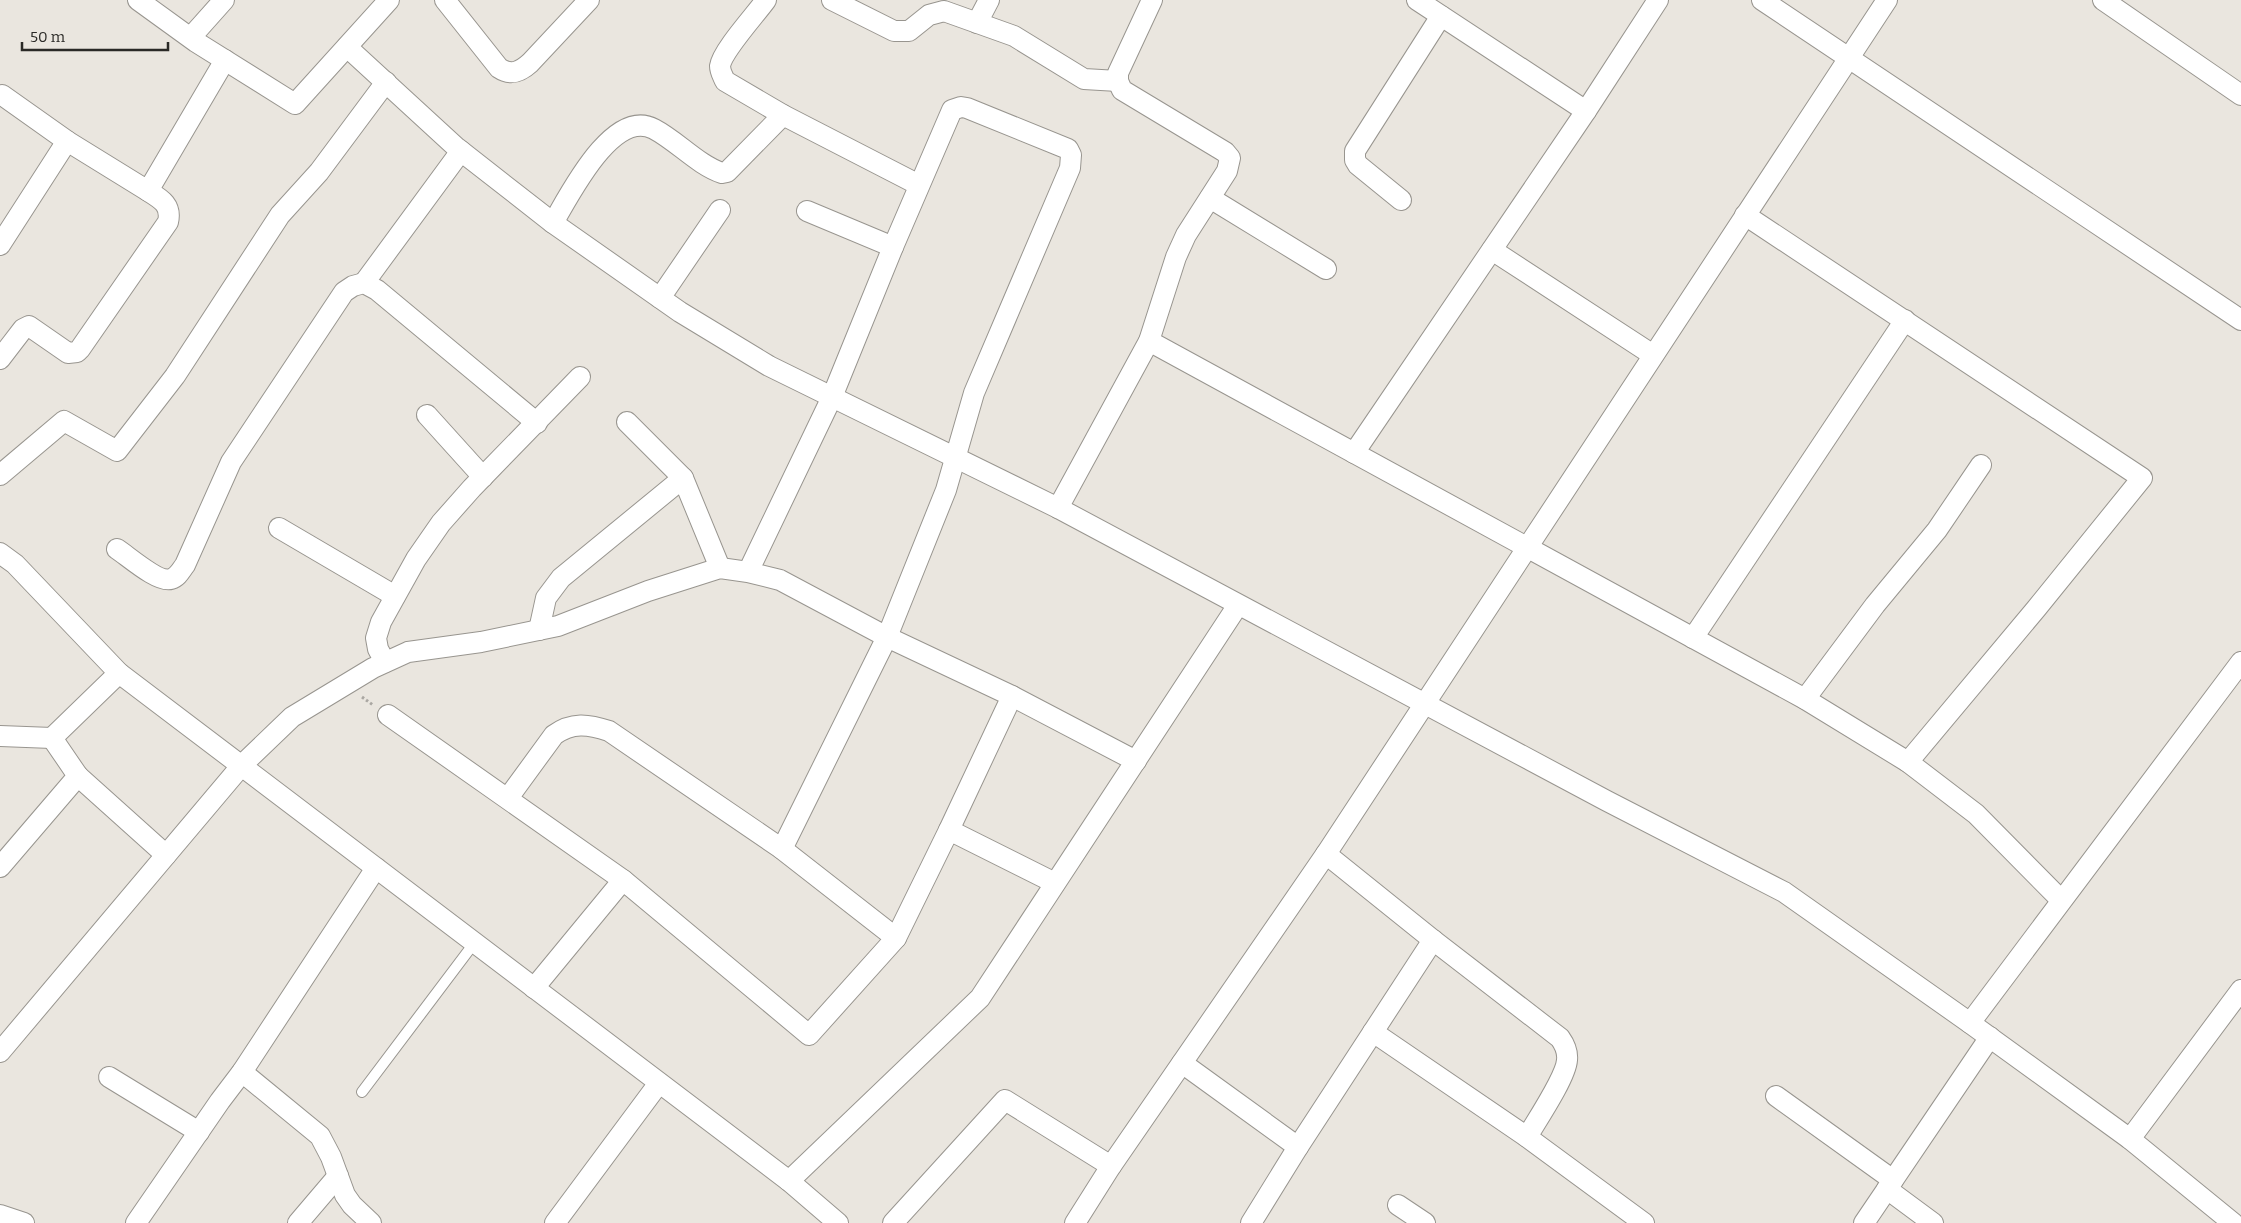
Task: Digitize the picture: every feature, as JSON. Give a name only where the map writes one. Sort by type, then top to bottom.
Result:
[{"type":"street","points":[[138,0],[225,60],[295,104],[389,0]]},
{"type":"street","points":[[191,37],[224,0]]},
{"type":"street","points":[[445,0],[499,68],[506,73],[523,70],[589,0]]},
{"type":"street","points":[[766,0],[728,50],[720,67],[725,81],[732,87],[784,115],[919,185]]},
{"type":"street","points":[[832,0],[894,32],[909,31],[937,11],[956,14],[1014,36],[1084,80],[1118,81]]},
{"type":"street","points":[[977,23],[989,0]]},
{"type":"street","points":[[1058,508],[1149,341],[1176,258],[1186,235],[1227,170],[1230,158],[1122,90],[1118,81],[1118,73],[1152,0]]},
{"type":"street","points":[[1416,0],[1586,111]]},
{"type":"street","points":[[1354,453],[1586,111],[1658,0]]},
{"type":"street","points":[[1762,0],[2241,320]]},
{"type":"street","points":[[1074,1223],[1111,1166],[1326,854],[1886,0]]},
{"type":"street","points":[[2103,0],[2241,95]]},
{"type":"street","points":[[1400,200],[1358,165],[1355,160],[1355,151],[1441,16]]},
{"type":"street","points":[[347,47],[460,151],[553,223],[660,298],[770,366],[1058,508],[1424,704],[1784,892],[1990,1037],[2130,1139],[2233,1223]]},
{"type":"street","points":[[148,191],[225,60]]},
{"type":"street","points":[[0,475],[64,421],[117,451],[175,376],[280,215],[319,172],[386,82]]},
{"type":"street","points":[[0,359],[23,329],[29,326],[68,353],[78,352],[168,222],[168,206],[164,201],[67,141],[2,95]]},
{"type":"street","points":[[748,572],[832,397],[893,247],[952,110],[961,107],[1068,149],[1071,155],[1070,168],[974,393],[946,490],[887,637],[782,849]]},
{"type":"street","points":[[553,223],[588,164],[616,135],[627,128],[639,125],[656,129],[722,174],[727,172],[784,115]]},
{"type":"street","points":[[0,246],[67,141]]},
{"type":"street","points":[[116,549],[158,576],[173,579],[179,574],[185,565],[231,462],[344,292],[353,286],[364,283],[460,151]]},
{"type":"street","points":[[1210,198],[1326,269]]},
{"type":"street","points":[[660,298],[720,210]]},
{"type":"street","points":[[807,211],[893,247]]},
{"type":"street","points":[[1745,215],[2142,478],[1908,762]]},
{"type":"street","points":[[1492,250],[1654,355]]},
{"type":"street","points":[[364,283],[377,290],[537,423]]},
{"type":"street","points":[[1693,638],[1905,320]]},
{"type":"street","points":[[1149,341],[1806,699],[1908,762],[1976,814],[2061,900]]},
{"type":"street","points":[[385,662],[378,649],[376,638],[416,559],[441,523],[580,377]]},
{"type":"street","points":[[427,415],[483,477]]},
{"type":"street","points":[[627,422],[682,478],[720,568]]},
{"type":"street","points":[[1806,699],[1875,605],[1937,530],[1981,465]]},
{"type":"street","points":[[539,630],[546,598],[561,578],[682,478]]},
{"type":"street","points":[[279,528],[396,596]]},
{"type":"street","points":[[0,552],[15,564],[119,673],[789,1181],[838,1223]]},
{"type":"street","points":[[0,1052],[242,766],[292,717],[385,662],[408,652],[481,642],[558,626],[648,591],[720,568],[748,572],[780,580],[887,637],[1012,696],[1136,761]]},
{"type":"street","points":[[789,1181],[980,998],[1238,605]]},
{"type":"street","points":[[1970,1023],[2241,662]]},
{"type":"street","points":[[0,736],[52,738],[119,673]]},
{"type":"street","points":[[388,715],[623,880],[809,1035],[896,938],[950,830],[1012,696]]},
{"type":"street","points":[[508,798],[554,735],[563,729],[587,724],[609,731],[782,849],[896,938]]},
{"type":"street","points":[[52,738],[78,776],[166,855]]},
{"type":"street","points":[[2,863],[78,776]]},
{"type":"street","points":[[950,830],[1055,884]]},
{"type":"street","points":[[1326,854],[1560,1038],[1565,1045],[1566,1068],[1527,1137]]},
{"type":"street","points":[[136,1223],[198,1132],[242,1072],[376,868]]},
{"type":"street","points":[[534,988],[623,880]]},
{"type":"street","points":[[1251,1223],[1298,1147],[1433,940]]},
{"type":"street","points":[[2130,1139],[2241,990]]},
{"type":"street","points":[[1373,1032],[1527,1137],[1644,1223]]},
{"type":"street","points":[[1864,1223],[1990,1037]]},
{"type":"street","points":[[1182,1063],[1298,1147]]},
{"type":"street","points":[[242,1072],[320,1136],[331,1157],[345,1195],[352,1205],[371,1223]]},
{"type":"street","points":[[109,1077],[198,1132]]},
{"type":"street","points":[[555,1223],[660,1083]]},
{"type":"street","points":[[1776,1096],[1890,1184],[1933,1223]]},
{"type":"street","points":[[893,1223],[1005,1100],[1111,1166]]},
{"type":"street","points":[[298,1223],[338,1176]]},
{"type":"street","points":[[1398,1205],[1425,1223]]},
{"type":"street","points":[[0,1215],[24,1223]]},
{"type":"lane","points":[[362,1092],[474,942]]},
{"type":"path","points":[[345,685],[388,715]]}]
